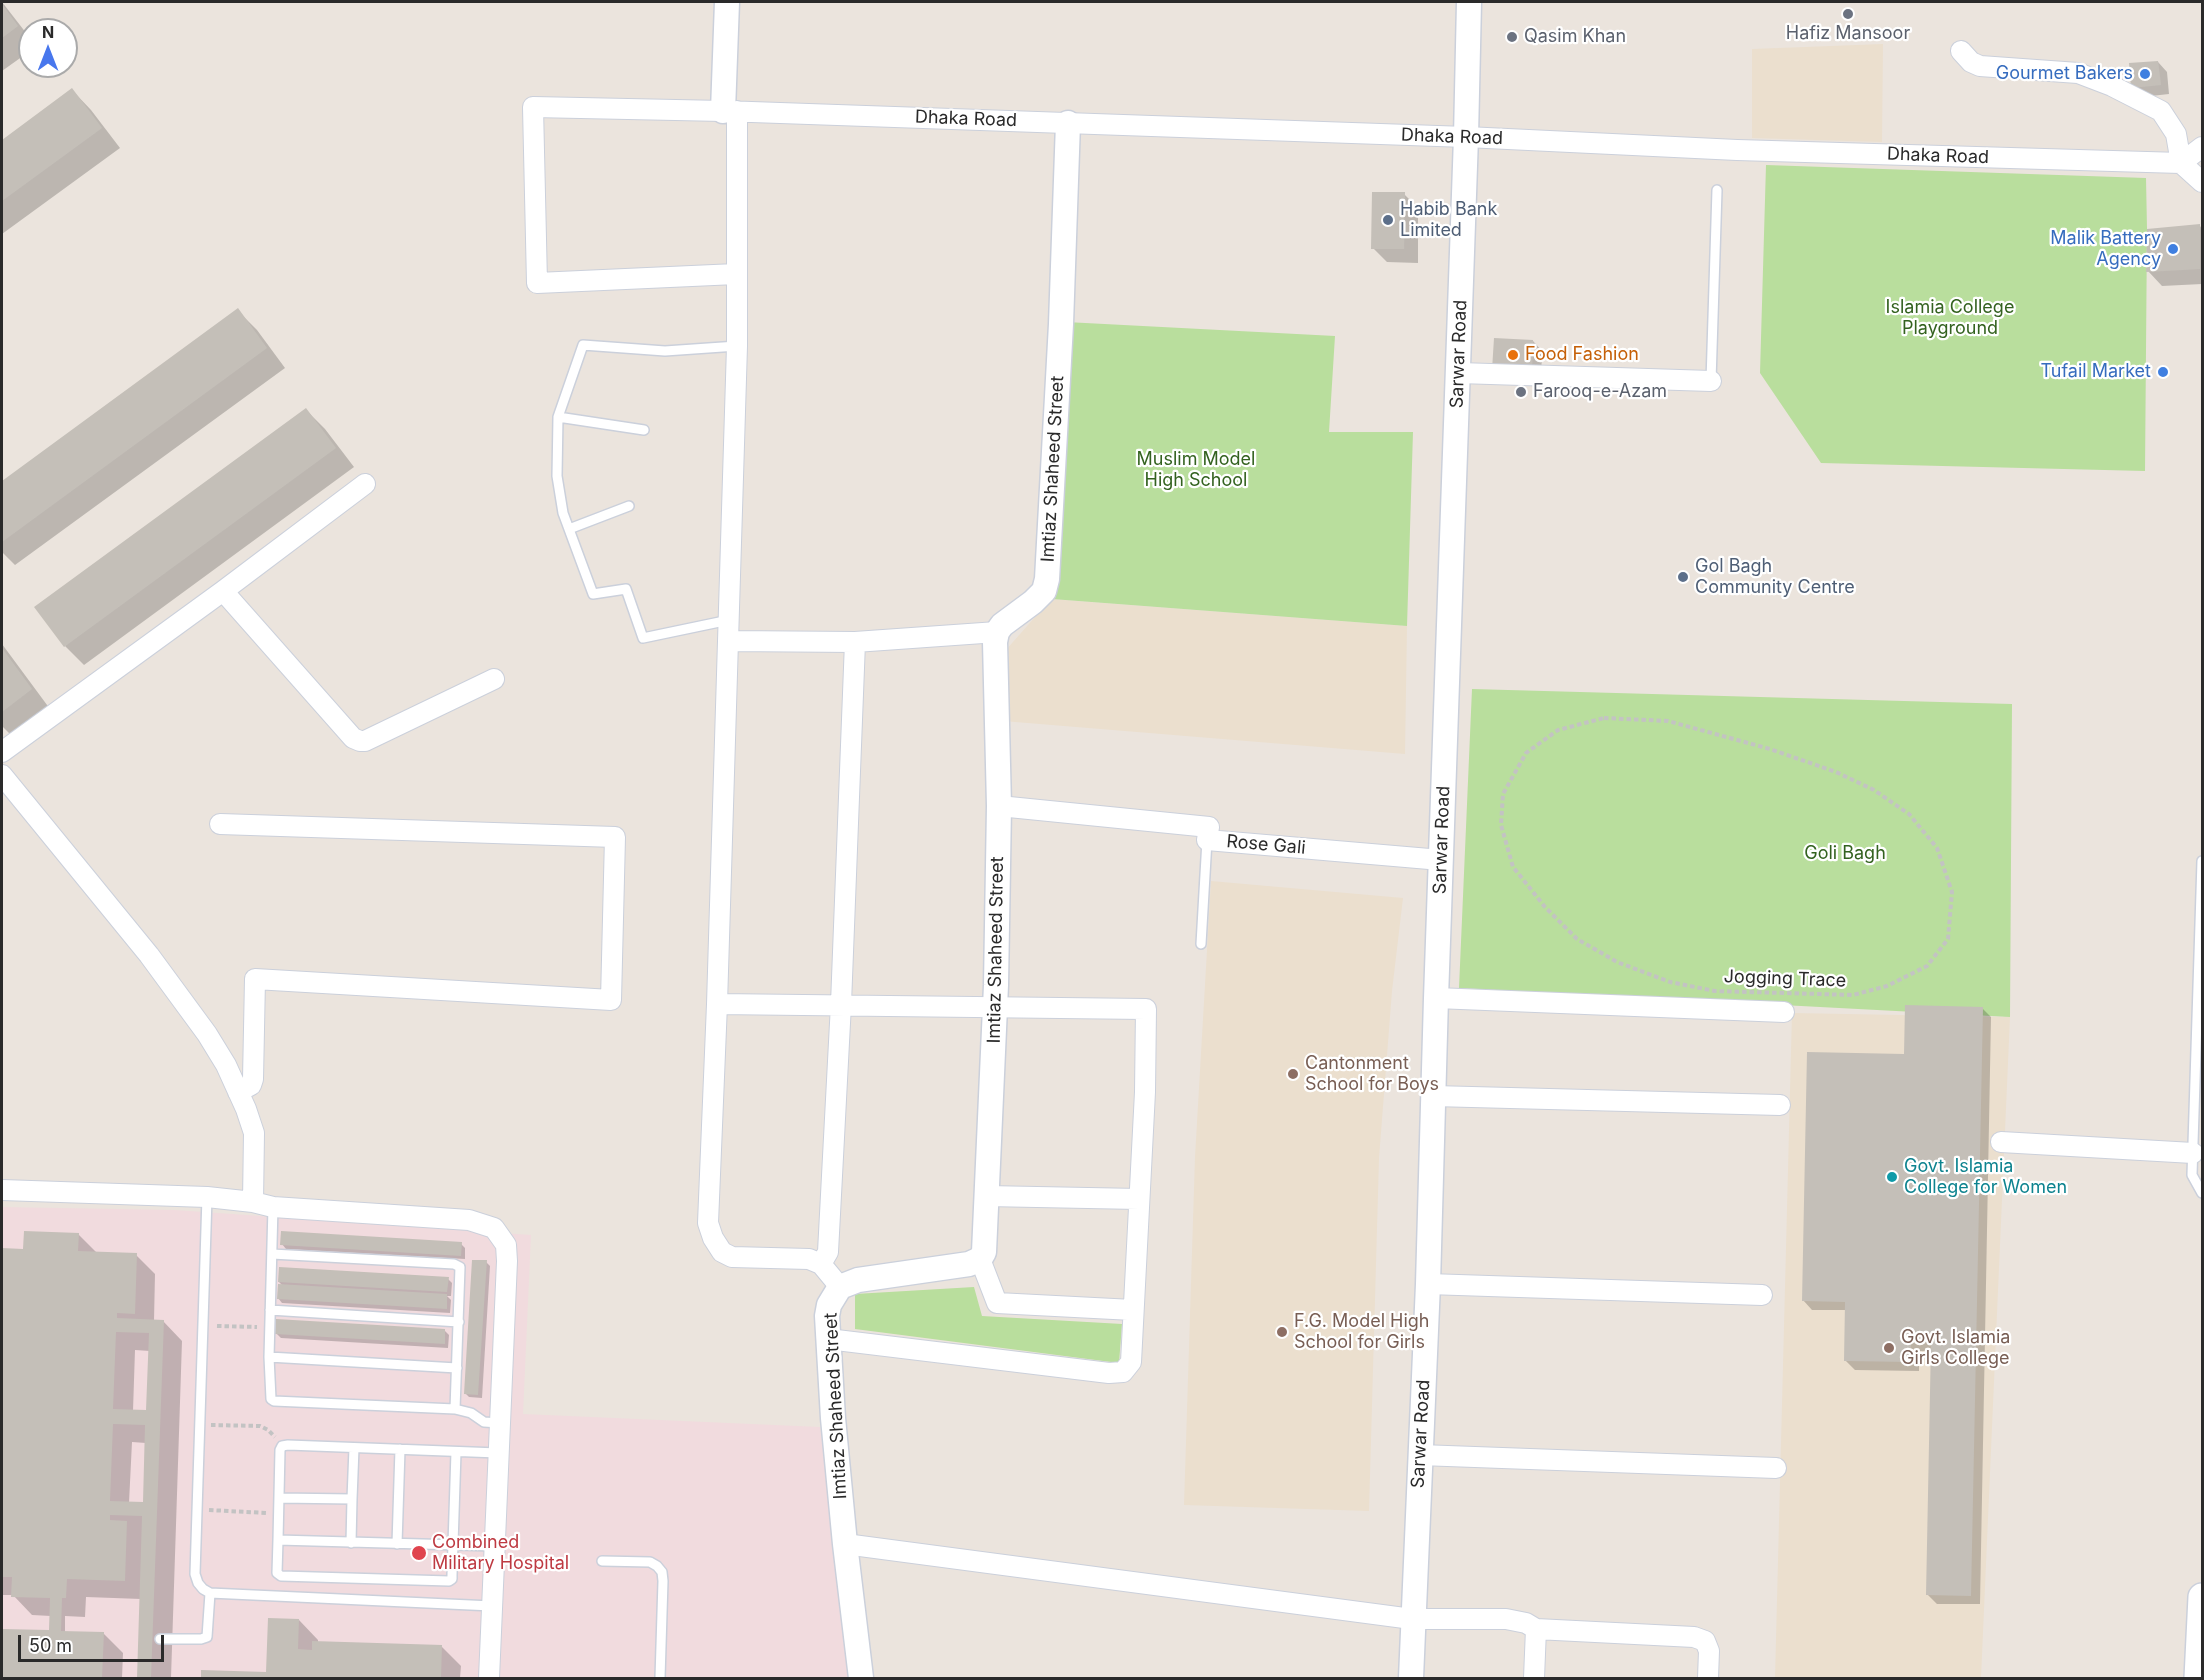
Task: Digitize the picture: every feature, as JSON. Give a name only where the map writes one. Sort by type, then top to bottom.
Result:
[{"type":"main road","points":[[2198,1678],[2202,1597]]},
{"type":"street","points":[[727,2],[737,346],[708,1223],[713,1238],[722,1252],[732,1257],[809,1259],[820,1264],[840,1287]]},
{"type":"street","name":"Sarwar Road","points":[[1411,1678],[1428,1284],[1459,373],[1469,2]]},
{"type":"street","points":[[1961,51],[1971,62],[1980,66],[2078,73],[2112,86],[2161,111],[2176,134],[2181,163],[2202,182]]},
{"type":"street","name":"Dhaka Road","points":[[736,274],[537,283],[534,107],[730,111],[1466,137],[1737,150],[2181,163]]},
{"type":"street","name":"Imtiaz Shaheed Street","points":[[861,1678],[833,1418],[827,1316],[829,1305],[840,1287],[858,1280],[969,1264],[980,1259],[986,1243],[995,1008],[999,806],[995,642],[997,632],[1002,625],[1044,591],[1047,579],[1061,324],[1068,123]]},
{"type":"street","points":[[2181,163],[2202,147]]},
{"type":"street","points":[[1459,373],[1711,381]]},
{"type":"street","points":[[2,752],[365,484]]},
{"type":"street","points":[[223,591],[353,738],[360,741],[365,741],[494,679]]},
{"type":"street","points":[[728,641],[855,642],[997,632]]},
{"type":"street","points":[[820,1264],[828,1252],[841,1004],[855,642]]},
{"type":"street","points":[[2,776],[149,955],[207,1034],[226,1065],[254,1133],[253,1202]]},
{"type":"street","name":"Rose Gali","points":[[999,806],[1209,827],[1207,840],[1441,860]]},
{"type":"street","points":[[219,824],[615,837],[611,1000],[255,979],[253,1079],[251,1085],[238,1092]]},
{"type":"street","points":[[1436,998],[1784,1012]]},
{"type":"street","points":[[717,1004],[1146,1009],[1145,1092],[1131,1362],[1123,1372],[1109,1373],[828,1339]]},
{"type":"street","points":[[1433,1096],[1780,1105]]},
{"type":"street","points":[[2001,1142],[2193,1153]]},
{"type":"street","points":[[2,1190],[207,1197],[253,1202],[273,1207],[469,1220],[494,1228],[506,1245],[507,1261],[489,1678]]},
{"type":"street","points":[[986,1196],[1139,1199]]},
{"type":"street","points":[[980,1259],[997,1303],[1133,1310]]},
{"type":"street","points":[[1428,1284],[1762,1294]]},
{"type":"street","points":[[1420,1455],[1776,1468]]},
{"type":"street","points":[[845,1544],[1412,1619],[1506,1619],[1526,1623],[1536,1629],[1694,1637],[1705,1641],[1709,1651],[1708,1678]]},
{"type":"street","points":[[1534,1678],[1536,1629]]},
{"type":"lane","points":[[1711,381],[1718,190]]},
{"type":"lane","points":[[729,620],[643,638],[626,589],[593,594],[563,513],[557,476],[558,417],[583,345],[665,351],[737,346]]},
{"type":"lane","points":[[558,417],[644,430]]},
{"type":"lane","points":[[569,529],[629,506]]},
{"type":"lane","points":[[1201,944],[1207,840]]},
{"type":"lane","points":[[2202,861],[2192,1175],[2202,1193]]},
{"type":"lane","points":[[207,1197],[196,1509],[195,1574],[198,1583],[210,1593],[492,1606]]},
{"type":"lane","points":[[273,1207],[269,1357],[270,1397],[274,1401],[456,1409],[471,1413],[484,1422],[499,1423]]},
{"type":"lane","points":[[272,1254],[457,1265],[461,1270],[456,1409]]},
{"type":"lane","points":[[270,1310],[459,1322]]},
{"type":"lane","points":[[269,1357],[457,1368]]},
{"type":"lane","points":[[456,1452],[452,1580],[445,1582],[281,1576],[277,1573],[282,1446],[498,1453]]},
{"type":"lane","points":[[351,1542],[354,1448]]},
{"type":"lane","points":[[397,1544],[400,1449]]},
{"type":"lane","points":[[279,1498],[352,1499]]},
{"type":"lane","points":[[278,1540],[494,1546]]},
{"type":"lane","points":[[602,1561],[650,1562],[662,1572],[660,1678]]},
{"type":"lane","points":[[160,1640],[201,1640],[207,1637],[210,1593]]},
{"type":"path","name":"Jogging Trace","points":[[1605,718],[1668,721],[1770,749],[1836,772],[1874,789],[1909,814],[1937,848],[1952,892],[1948,939],[1927,966],[1887,986],[1853,995],[1715,991],[1670,982],[1617,962],[1577,939],[1545,907],[1513,867],[1501,825],[1503,794],[1527,753],[1558,730],[1605,718]]},
{"type":"path","points":[[201,1326],[270,1327]]},
{"type":"path","points":[[199,1425],[260,1426],[268,1430],[282,1446]]},
{"type":"path","points":[[196,1509],[279,1513]]},
{"type":"shaded area","points":[[1883,44],[1882,142],[1752,138],[1752,49]]},
{"type":"shaded area","points":[[1051,599],[1407,626],[1405,754],[1003,721],[1005,651]]},
{"type":"shaded area","points":[[1211,881],[1403,898],[1392,991],[1379,1158],[1369,1511],[1184,1505],[1195,1157]]},
{"type":"shaded area","name":"Govt. Islamia Girls College","points":[[1792,1013],[2010,1017],[1981,1678],[1775,1678]]},
{"type":"shaded area","name":"Combined Military Hospital","points":[[2,1207],[175,1210],[531,1235],[523,1414],[820,1427],[852,1678],[2,1678]]},
{"type":"green space","name":"Islamia College Playground","points":[[1766,165],[2146,178],[2145,471],[1821,463],[1760,373]]},
{"type":"green space","name":"Muslim Model High School","points":[[1066,322],[1335,336],[1329,432],[1413,432],[1407,626],[1052,599]]},
{"type":"green space","name":"Goli Bagh","points":[[1472,689],[2012,704],[2010,1017],[1459,988]]},
{"type":"green space","points":[[974,1287],[982,1316],[1122,1324],[1119,1363],[855,1329],[855,1294]]},
{"type":"building","points":[[2,4],[18,26],[2,38]]},
{"type":"building","name":"Gourmet Bakers","points":[[2158,61],[2161,85],[2131,88],[2129,63]]},
{"type":"building","points":[[72,88],[102,128],[2,201],[2,140]]},
{"type":"building","name":"Habib Bank Limited","points":[[1372,192],[1405,192],[1404,249],[1371,249]]},
{"type":"building","name":"Malik Battery Agency","points":[[2200,224],[2200,269],[2146,272],[2147,229]]},
{"type":"building","points":[[238,308],[267,348],[2,542],[2,481]]},
{"type":"building","name":"Food Fashion","points":[[1494,338],[1533,340],[1532,372],[1492,370]]},
{"type":"building","points":[[306,408],[336,448],[64,647],[34,607]]},
{"type":"building","points":[[2,648],[32,689],[2,712]]},
{"type":"building","name":"Govt. Islamia College for Women","points":[[1905,1005],[1983,1007],[1971,1596],[1926,1595],[1931,1342],[1911,1342],[1910,1362],[1844,1361],[1845,1302],[1802,1301],[1807,1052],[1904,1054]]},
{"type":"building","points":[[24,1231],[79,1233],[78,1251],[137,1253],[135,1314],[117,1313],[117,1318],[164,1320],[151,1678],[137,1678],[142,1516],[110,1515],[110,1520],[127,1521],[125,1581],[67,1579],[66,1598],[62,1598],[61,1631],[104,1632],[102,1678],[2,1678],[2,1629],[49,1630],[50,1598],[11,1597],[12,1577],[2,1577],[2,1248],[23,1249]],"holes":[[[116,1332],[149,1333],[146,1410],[113,1409]],[[113,1424],[145,1425],[143,1502],[110,1501]]]},
{"type":"building","points":[[281,1231],[462,1242],[461,1256],[280,1245]]},
{"type":"building","points":[[472,1260],[487,1260],[478,1395],[464,1394]]},
{"type":"building","points":[[279,1267],[449,1277],[447,1292],[278,1282]]},
{"type":"building","points":[[278,1284],[447,1294],[447,1309],[277,1299]]},
{"type":"building","points":[[276,1319],[445,1329],[445,1344],[275,1334]]},
{"type":"building","points":[[268,1618],[299,1619],[298,1649],[312,1650],[312,1641],[442,1645],[441,1678],[201,1678],[201,1670],[266,1672]]},
{"type":"place","name":"Hafiz Mansoor","points":[[1848,14]]},
{"type":"place","name":"Qasim Khan","points":[[1512,37]]},
{"type":"place","name":"Gourmet Bakers","points":[[2145,74]]},
{"type":"place","name":"Habib Bank Limited","points":[[1388,220]]},
{"type":"place","name":"Malik Battery Agency","points":[[2173,249]]},
{"type":"place","name":"Food Fashion","points":[[1513,355]]},
{"type":"place","name":"Tufail Market","points":[[2163,372]]},
{"type":"place","name":"Farooq-e-Azam","points":[[1521,392]]},
{"type":"place","name":"Gol Bagh Community Centre","points":[[1683,577]]},
{"type":"place","name":"Cantonment School for Boys","points":[[1293,1074]]},
{"type":"place","name":"Govt. Islamia College for Women","points":[[1892,1177]]},
{"type":"place","name":"F.G. Model High School for Girls","points":[[1282,1332]]},
{"type":"place","name":"Govt. Islamia Girls College","points":[[1889,1348]]},
{"type":"place","name":"Combined Military Hospital","points":[[419,1553]]}]
